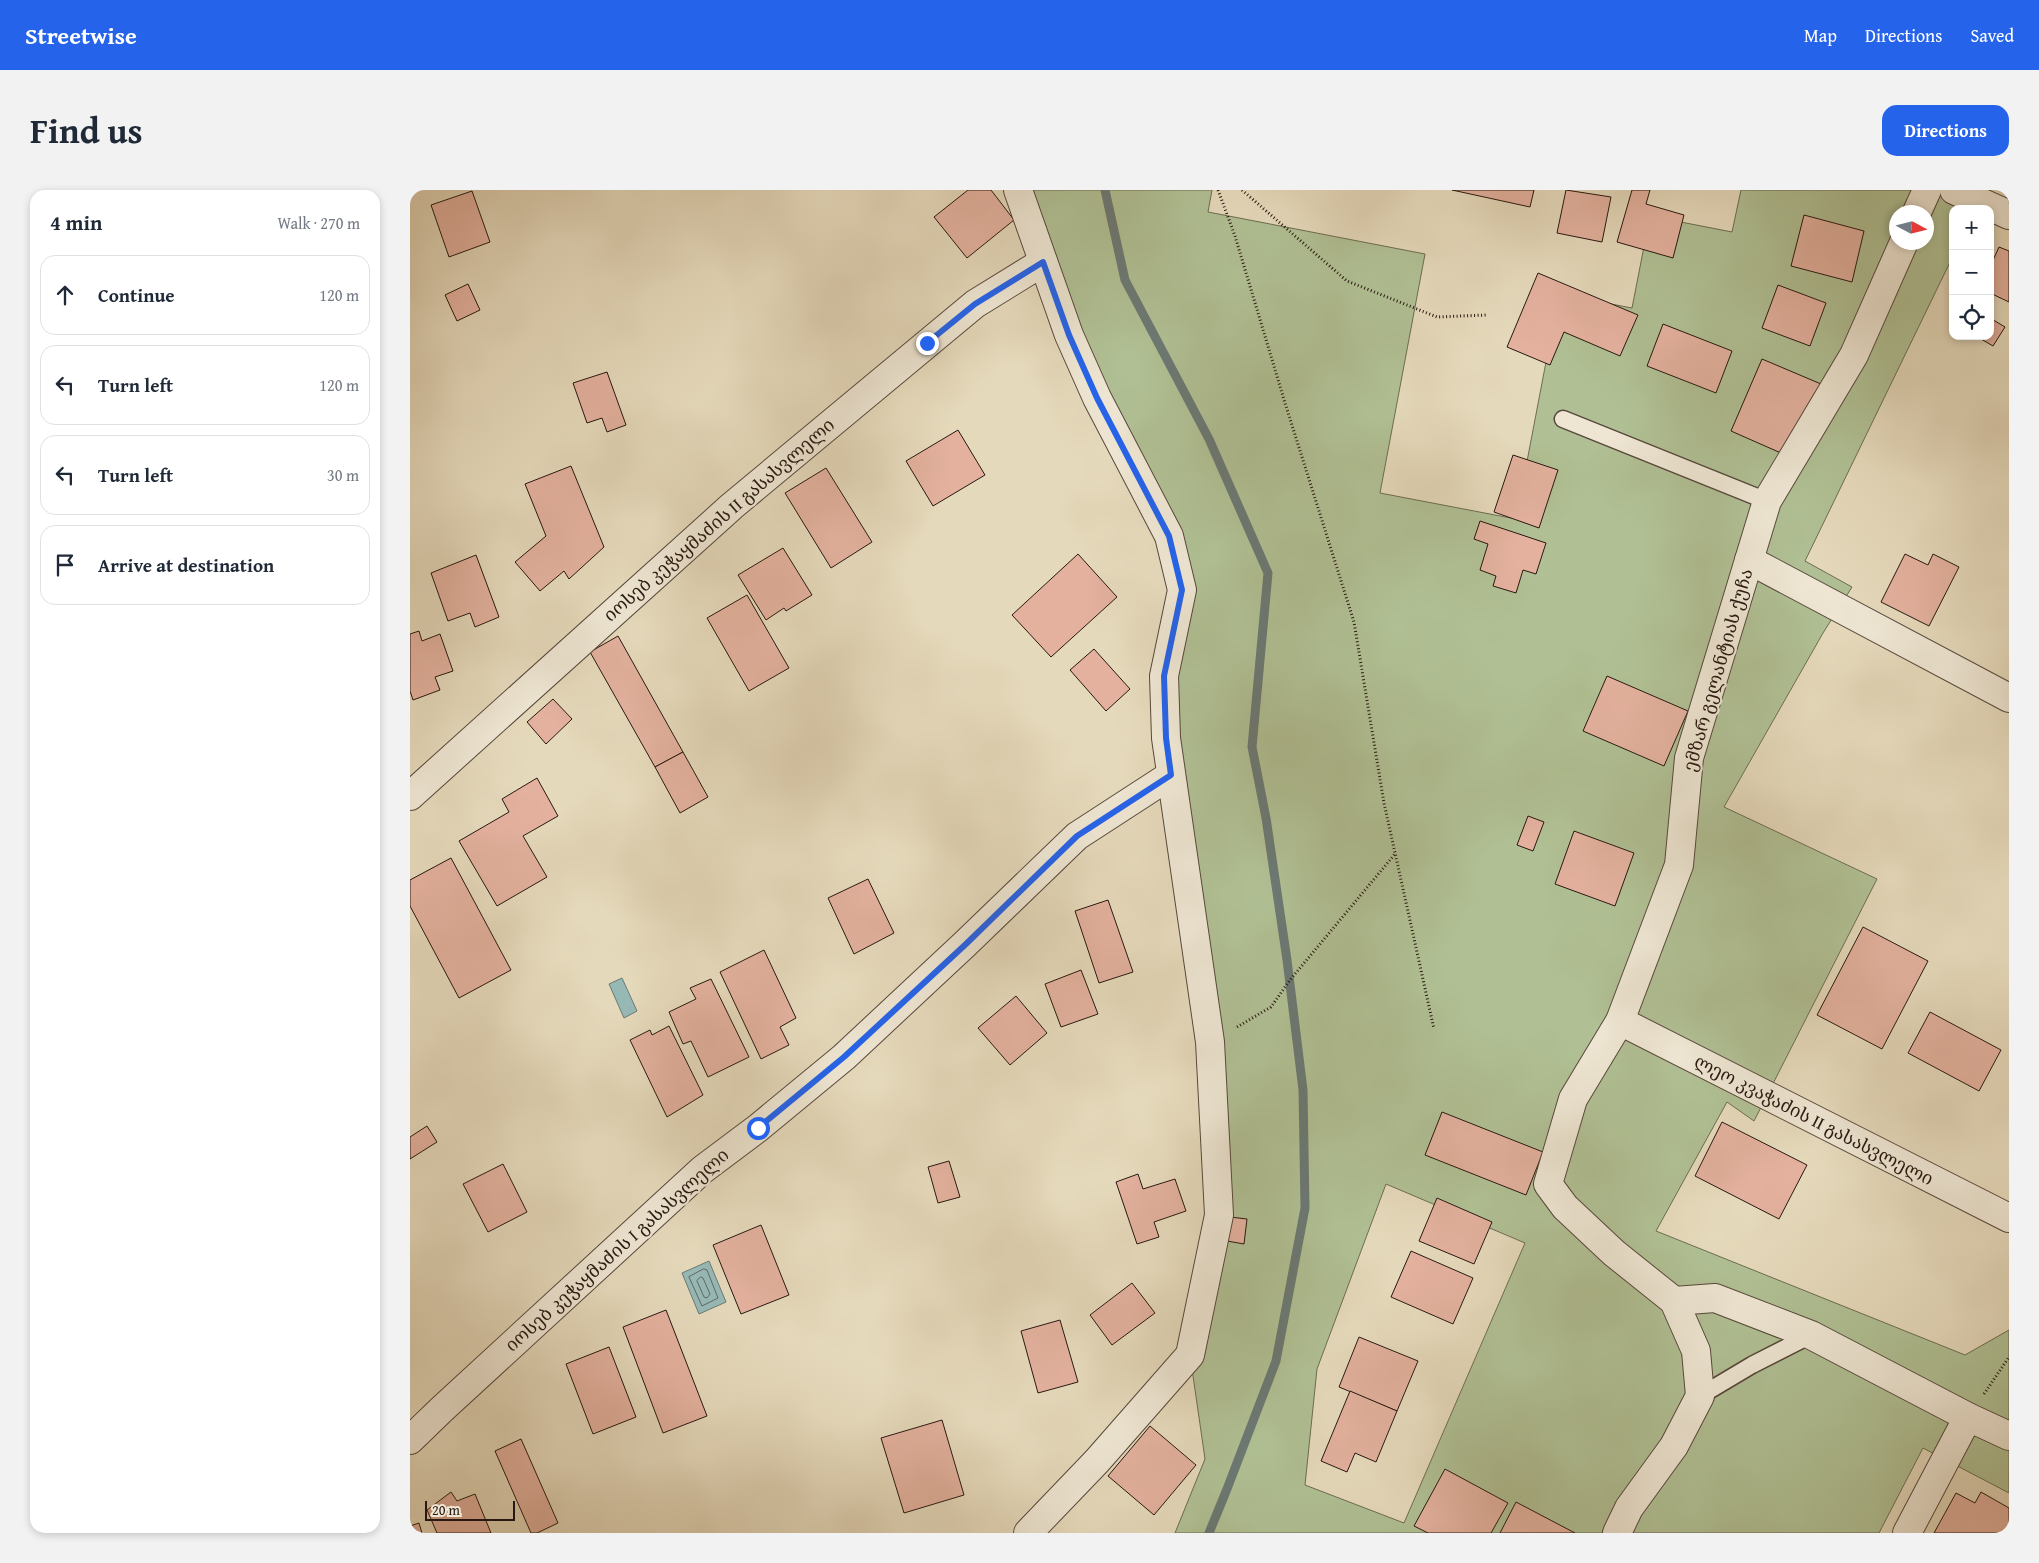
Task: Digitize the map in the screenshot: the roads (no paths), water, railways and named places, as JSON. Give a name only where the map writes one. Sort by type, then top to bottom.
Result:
[{"type":"street","points":[[1018,190],[1069,335],[1097,398],[1169,536],[1182,590],[1164,676],[1166,738],[1210,1042],[1219,1215],[1190,1355],[1097,1461],[1028,1533]]},
{"type":"street","points":[[1920,205],[1927,190]]},
{"type":"street","points":[[1954,190],[2009,216]]},
{"type":"street","name":"ემზარ გელანტიას ქუჩა","points":[[1700,1396],[1696,1351],[1674,1301],[1614,1253],[1565,1206],[1548,1184],[1573,1099],[1620,1021],[1679,865],[1689,758],[1767,501],[1854,355],[1900,250]]},
{"type":"street","name":"იოსებ კეჭაყმაძის II გასასვლელი","points":[[410,796],[732,506],[975,304],[1043,262]]},
{"type":"street","points":[[1749,560],[2009,698]]},
{"type":"street","name":"იოსებ კეჭაყმაძის I გასასვლელი","points":[[410,1440],[702,1170],[758,1128],[844,1057],[966,944],[1077,836],[1171,775]]},
{"type":"street","name":"ლეო კვაჭაძის II გასასვლელი","points":[[1620,1021],[2009,1218]]},
{"type":"street","points":[[1674,1301],[1715,1298],[1811,1335],[1968,1417],[2009,1436]]},
{"type":"street","points":[[1617,1533],[1628,1508],[1674,1446],[1700,1396]]},
{"type":"street","points":[[1908,1533],[1968,1417]]},
{"type":"lane","points":[[1563,418],[1767,501]]},
{"type":"lane","points":[[1700,1396],[1752,1365],[1811,1335]]},
{"type":"water","points":[[622,978],[637,1011],[624,1018],[609,984]]},
{"type":"water","points":[[709,1261],[726,1302],[699,1314],[682,1273]]},
{"type":"waterway","points":[[1105,190],[1125,280],[1209,439],[1268,573],[1252,747],[1266,818],[1287,960],[1303,1090],[1305,1208],[1276,1361],[1209,1533]]}]
